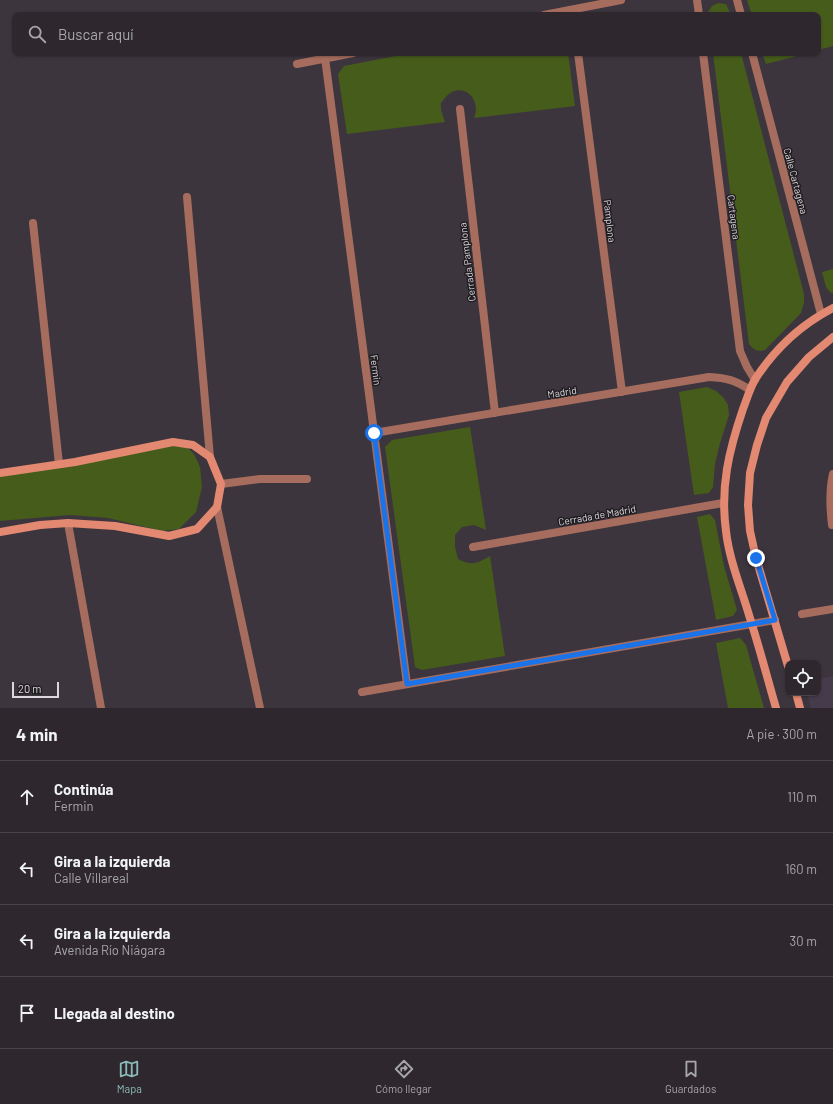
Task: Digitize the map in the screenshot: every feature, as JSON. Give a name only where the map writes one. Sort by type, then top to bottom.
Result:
[{"type":"street","points":[[573,12],[621,0]]},
{"type":"street","points":[[697,0],[699,12]]},
{"type":"street","points":[[738,2],[740,12]]},
{"type":"street","points":[[298,64],[337,56]]},
{"type":"street","name":"Pamplona","points":[[578,56],[622,392]]},
{"type":"street","name":"Cartagena","points":[[703,56],[740,351],[755,380]]},
{"type":"street","name":"Calle Cartagena","points":[[753,56],[821,314]]},
{"type":"street","name":"Fermin","points":[[326,58],[407,684]]},
{"type":"street","name":"Cerrada Pamplona","points":[[460,109],[495,413]]},
{"type":"street","points":[[187,196],[210,457],[221,484],[217,507],[260,708]]},
{"type":"street","points":[[33,223],[59,464]]},
{"type":"street","points":[[776,708],[734,565],[726,532],[724,503],[727,465],[733,439],[755,380],[771,358],[792,336],[821,314],[833,308]]},
{"type":"street","points":[[786,660],[756,558],[750,530],[748,505],[750,473],[766,418],[787,382],[809,357],[833,337]]},
{"type":"street","name":"Madrid","points":[[374,433],[710,377],[724,377],[738,382],[750,390]]},
{"type":"street","points":[[0,473],[59,464],[173,442],[193,445],[210,457]]},
{"type":"street","points":[[832,525],[830,502],[833,474]]},
{"type":"street","points":[[221,484],[260,479],[308,479]]},
{"type":"street","name":"Cerrada de Madrid","points":[[473,547],[724,503]]},
{"type":"street","points":[[0,532],[40,525],[68,523],[115,526],[169,536],[197,529],[217,507]]},
{"type":"street","points":[[68,523],[101,708]]},
{"type":"street","points":[[802,614],[833,609]]},
{"type":"street","points":[[362,692],[775,620]]},
{"type":"street","points":[[797,696],[800,708]]},
{"type":"shaded area","points":[[833,676],[833,708],[811,708],[808,696],[821,696],[821,678]]},
{"type":"green space","points":[[747,0],[833,0],[833,46],[821,49],[821,12],[751,12]]},
{"type":"green space","points":[[718,3],[726,4],[730,12],[708,12],[712,6]]},
{"type":"green space","points":[[396,56],[568,56],[575,106],[474,118],[476,112],[475,102],[469,93],[459,90],[449,94],[441,103],[441,111],[445,122],[347,134],[338,74],[344,66]]},
{"type":"green space","points":[[713,56],[742,56],[804,294],[804,303],[801,313],[765,350],[756,350],[749,344]]},
{"type":"green space","points":[[763,56],[797,56],[766,64]]},
{"type":"green space","points":[[833,269],[833,293],[831,293],[826,287],[822,272]]},
{"type":"green space","points":[[707,387],[716,391],[723,397],[728,405],[729,415],[715,464],[713,487],[709,493],[694,495],[679,392]]},
{"type":"green space","points":[[470,427],[486,530],[474,525],[462,527],[455,535],[455,547],[458,559],[467,563],[481,561],[490,556],[505,656],[422,670],[415,667],[385,447],[392,440]]},
{"type":"green space","points":[[173,446],[187,447],[194,454],[200,467],[202,487],[196,512],[179,529],[162,531],[108,518],[70,515],[0,521],[0,477]]},
{"type":"green space","points":[[710,514],[715,520],[724,566],[737,610],[733,616],[716,620],[697,517]]},
{"type":"green space","points":[[740,638],[746,645],[764,708],[728,708],[716,643]]},
{"type":"route","points":[[374,433],[407,684],[775,620],[756,558]]}]
